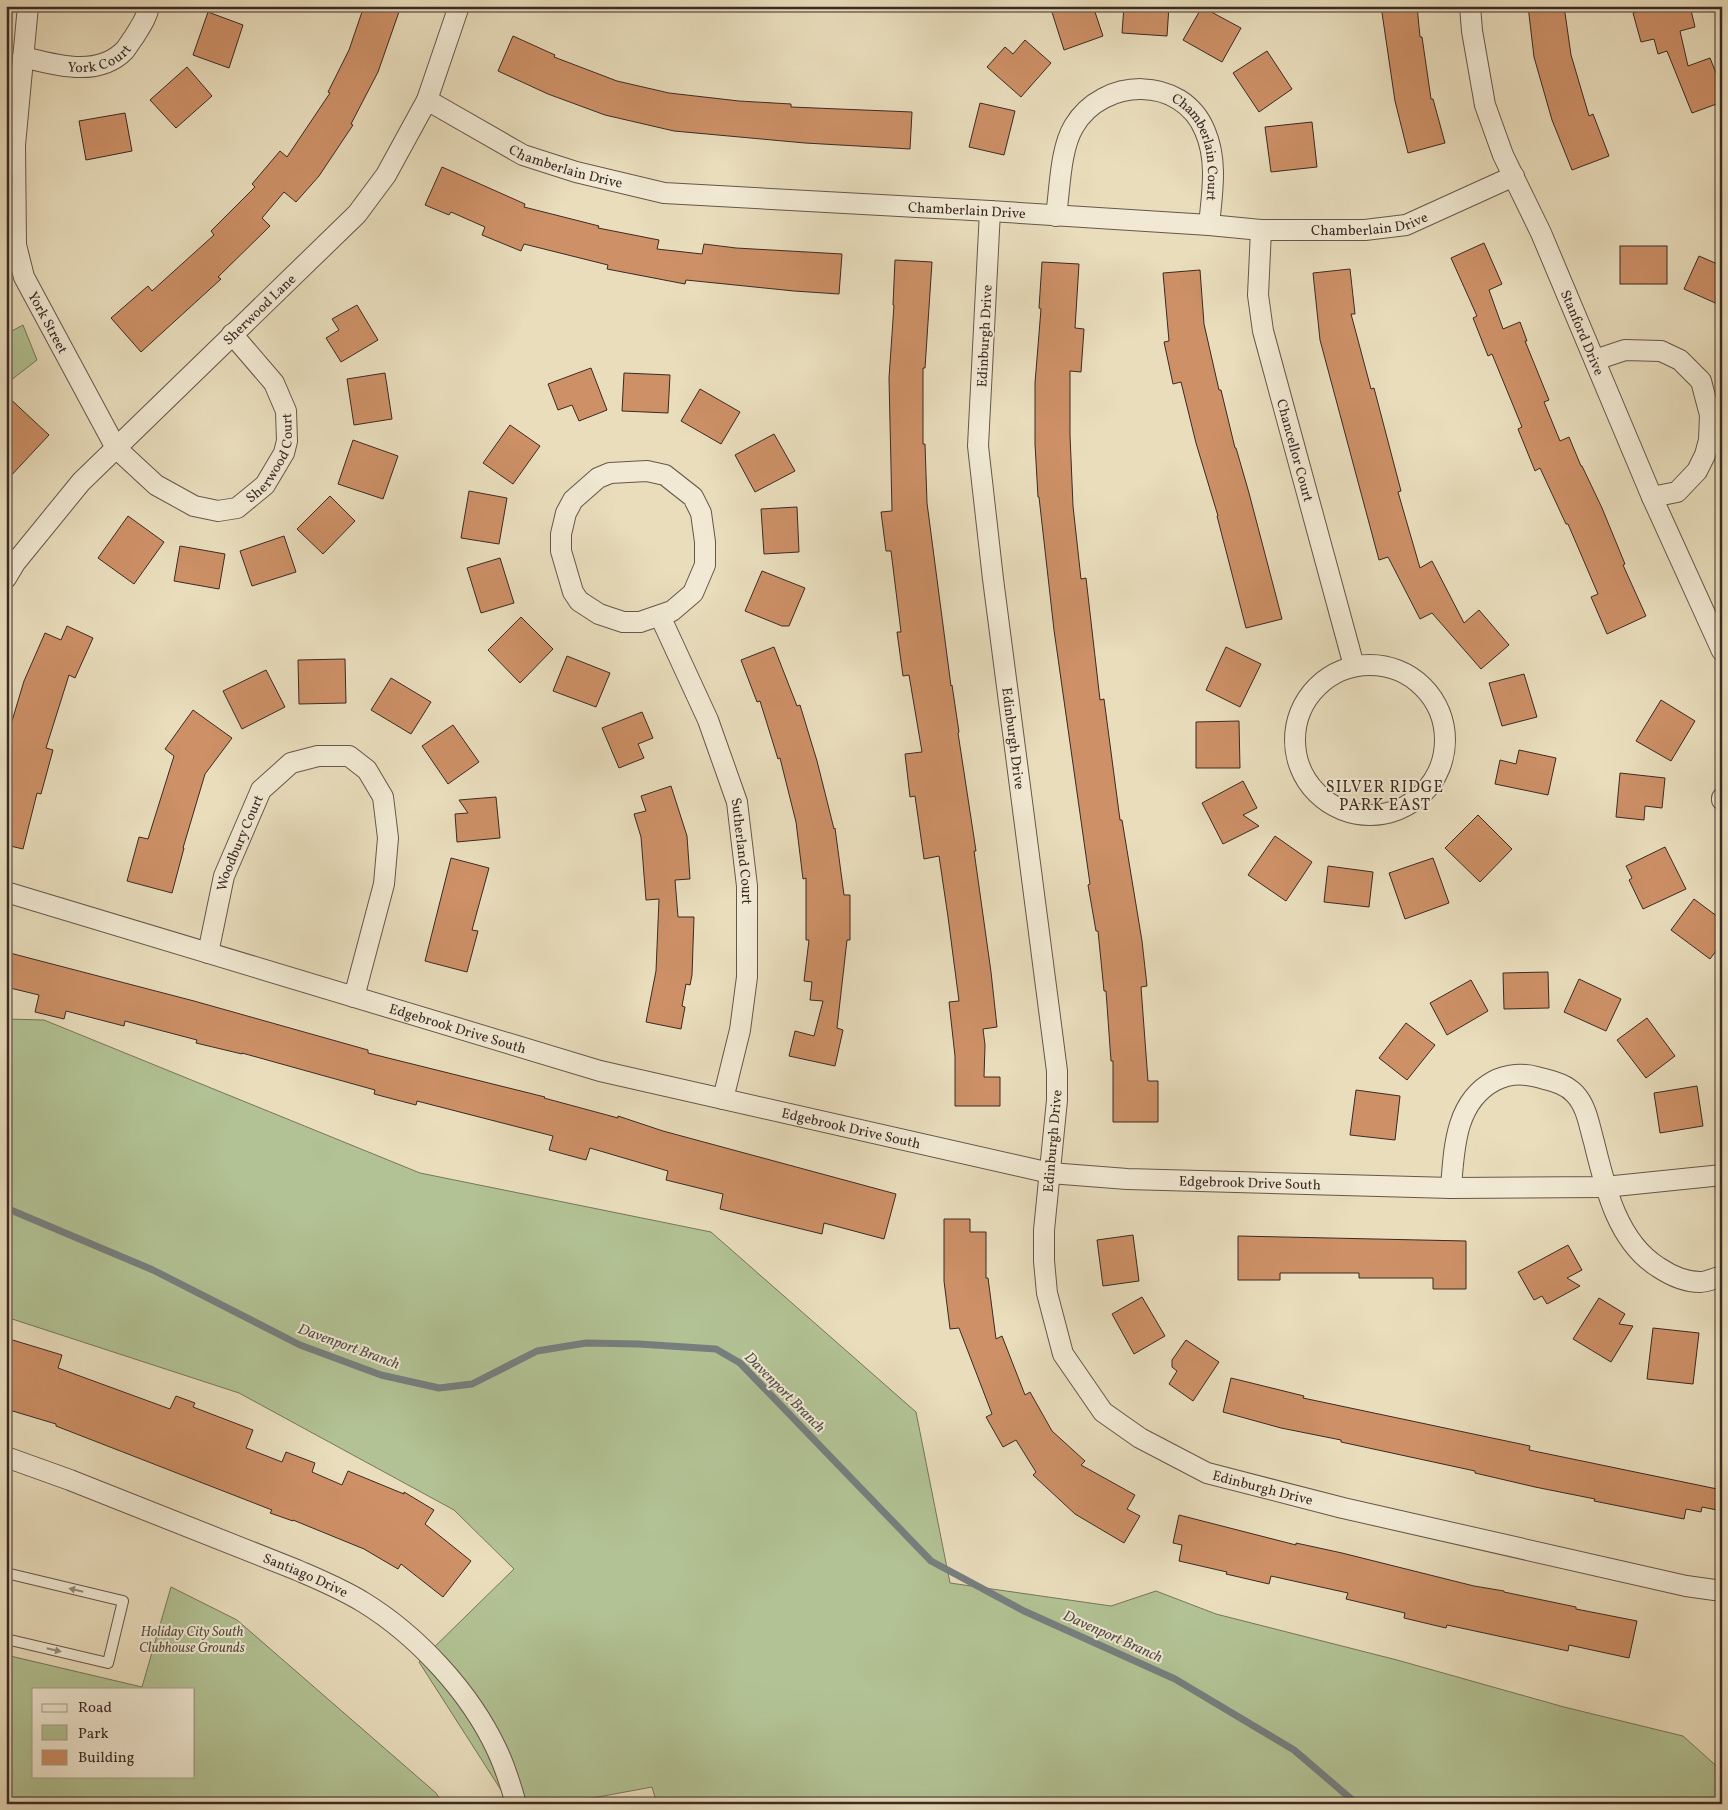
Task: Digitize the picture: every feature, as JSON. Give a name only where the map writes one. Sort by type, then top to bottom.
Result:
[{"type":"street","name":"York Street","points":[[28,6],[15,145],[16,245],[24,277],[116,448]]},
{"type":"street","name":"York Court","points":[[23,57],[65,68],[84,68],[107,62],[125,50],[147,16],[149,6]]},
{"type":"street","name":"Sherwood Lane","points":[[6,578],[15,563],[81,482],[357,214],[386,175],[427,100],[459,6]]},
{"type":"street","name":"Stanford Drive","points":[[1470,6],[1472,31],[1486,105],[1503,155],[1541,233],[1652,497],[1722,651]]},
{"type":"street","name":"Chamberlain Court","points":[[1056,216],[1067,143],[1073,128],[1081,116],[1106,97],[1118,91],[1151,89],[1166,94],[1188,108],[1204,128],[1210,142],[1213,161],[1210,225]]},
{"type":"street","name":"Chamberlain Drive","points":[[427,100],[523,155],[576,172],[664,193],[990,211],[1261,230],[1365,230],[1406,225],[1514,176]]},
{"type":"street","name":"Edinburgh Drive","points":[[990,211],[978,446],[994,589],[1058,1072],[1058,1100],[1044,1230],[1044,1260],[1048,1293],[1063,1354],[1103,1412],[1140,1438],[1207,1473],[1352,1510],[1686,1586],[1722,1591]]},
{"type":"street","name":"Chancellor Court","points":[[1261,230],[1258,295],[1263,331],[1354,666]]},
{"type":"street","name":"Sherwood Court","points":[[116,448],[156,485],[194,506],[218,511],[237,508],[265,485],[284,453],[288,441],[286,411],[274,383],[232,334]]},
{"type":"street","points":[[1595,360],[1625,350],[1661,351],[1680,360],[1701,381],[1710,416],[1709,440],[1705,455],[1697,471],[1677,492],[1652,497]]},
{"type":"street","points":[[647,471],[665,475],[693,497],[701,513],[705,542],[705,566],[692,593],[672,610],[660,616],[640,622],[624,622],[599,614],[579,601],[573,592],[561,551],[561,534],[566,513],[573,500],[598,478],[610,473],[647,471]]},
{"type":"street","name":"Sutherland Court","points":[[660,616],[708,720],[737,802],[747,886],[747,977],[740,1030],[724,1099]]},
{"type":"street","points":[[1380,665],[1405,673],[1426,690],[1440,712],[1446,737],[1442,763],[1430,786],[1411,804],[1386,814],[1360,816],[1337,809],[1318,796],[1304,777],[1295,755],[1294,732],[1301,709],[1314,690],[1332,675],[1354,666],[1380,665]]},
{"type":"street","name":"Woodbury Court","points":[[208,953],[224,876],[261,790],[291,763],[318,756],[349,756],[367,770],[383,797],[388,838],[384,884],[354,997]]},
{"type":"street","name":"Edgebrook Drive South","points":[[6,892],[600,1071],[1050,1173],[1136,1179],[1451,1188],[1605,1187],[1722,1175]]},
{"type":"street","points":[[1451,1188],[1454,1148],[1460,1122],[1469,1103],[1484,1087],[1498,1078],[1516,1074],[1530,1075],[1563,1085],[1574,1093],[1585,1108],[1605,1187],[1626,1236],[1650,1262],[1673,1276],[1701,1282],[1722,1276]]},
{"type":"street","name":"Santiago Drive","points":[[6,1457],[70,1480],[298,1570],[362,1601],[390,1621],[418,1645],[461,1693],[479,1718],[497,1750],[516,1804]]},
{"type":"lane","points":[[6,1573],[123,1601],[108,1663],[6,1640]]},
{"type":"green space","points":[[23,325],[37,360],[6,384],[6,334]]},
{"type":"green space","points":[[6,1019],[44,1020],[420,1173],[711,1232],[916,1412],[950,1583],[1111,1606],[1156,1591],[1216,1614],[1397,1660],[1564,1707],[1683,1736],[1722,1771],[1722,1804],[657,1804],[652,1787],[560,1804],[510,1804],[419,1662],[514,1569],[454,1510],[239,1393],[6,1317]]},
{"type":"green space","name":"Holiday City South Clubhouse Grounds","points":[[171,1587],[237,1620],[436,1793],[443,1804],[6,1804],[6,1655],[142,1687]]},
{"type":"building","points":[[364,6],[401,6],[378,72],[351,124],[353,125],[319,176],[296,202],[284,192],[262,218],[270,226],[218,277],[221,279],[141,352],[111,318],[148,286],[152,291],[214,235],[211,231],[255,187],[252,184],[280,151],[287,157],[330,93],[328,92],[349,50]]},
{"type":"building","points":[[1050,6],[1093,6],[1103,36],[1064,50]]},
{"type":"building","points":[[1124,6],[1169,6],[1167,36],[1122,33]]},
{"type":"building","points":[[1381,6],[1417,6],[1420,37],[1422,37],[1431,99],[1433,99],[1445,143],[1408,153],[1395,101]]},
{"type":"building","points":[[1528,6],[1564,6],[1571,55],[1589,116],[1593,114],[1609,156],[1572,170],[1552,120],[1534,57]]},
{"type":"building","points":[[1659,6],[1690,6],[1695,27],[1680,31],[1688,66],[1710,58],[1722,88],[1722,102],[1692,113],[1667,51],[1658,54],[1654,39],[1641,42],[1633,13]]},
{"type":"building","points":[[1202,7],[1241,28],[1222,62],[1183,40]]},
{"type":"building","points":[[208,12],[243,25],[229,68],[193,55]]},
{"type":"building","points":[[513,36],[555,55],[554,57],[617,81],[669,93],[739,101],[791,104],[791,107],[912,112],[910,149],[805,143],[674,131],[605,115],[548,94],[498,71]]},
{"type":"building","points":[[1025,40],[1051,63],[1021,97],[987,67],[1005,47],[1013,54]]},
{"type":"building","points":[[1267,51],[1292,89],[1259,112],[1233,73]]},
{"type":"building","points":[[187,67],[212,96],[176,128],[150,100]]},
{"type":"building","points":[[980,103],[1015,111],[1004,155],[969,147]]},
{"type":"building","points":[[125,113],[132,151],[86,160],[79,121]]},
{"type":"building","points":[[1312,122],[1317,167],[1271,172],[1265,127]]},
{"type":"building","points":[[442,167],[525,204],[524,207],[599,226],[598,228],[659,240],[657,249],[702,254],[704,244],[736,248],[842,254],[839,294],[686,280],[685,284],[607,269],[608,265],[524,244],[521,251],[482,235],[485,227],[451,212],[449,215],[425,205]]},
{"type":"building","points":[[1484,243],[1502,284],[1489,290],[1503,329],[1520,322],[1527,341],[1525,341],[1549,400],[1544,402],[1560,441],[1569,437],[1602,508],[1625,564],[1623,565],[1646,616],[1607,634],[1591,597],[1598,594],[1568,524],[1566,524],[1540,468],[1535,471],[1518,429],[1522,427],[1492,354],[1488,356],[1473,318],[1477,316],[1451,258]]},
{"type":"building","points":[[1620,246],[1667,246],[1667,284],[1620,284]]},
{"type":"building","points":[[1699,256],[1722,266],[1722,306],[1684,289]]},
{"type":"building","points":[[895,260],[932,262],[925,368],[923,368],[923,444],[925,444],[927,503],[951,686],[976,851],[974,851],[997,1027],[983,1029],[985,1045],[984,1077],[1000,1077],[1000,1106],[955,1106],[955,1056],[949,1002],[959,1001],[948,917],[939,856],[924,859],[915,796],[910,797],[905,754],[922,752],[909,675],[903,676],[897,632],[901,632],[891,551],[886,551],[881,512],[892,511],[889,378]]},
{"type":"building","points":[[1042,262],[1079,264],[1075,328],[1084,329],[1081,372],[1070,371],[1073,506],[1081,579],[1086,578],[1100,700],[1104,699],[1120,820],[1122,820],[1142,941],[1147,986],[1141,987],[1148,1081],[1158,1081],[1158,1122],[1113,1122],[1113,1061],[1111,1061],[1106,991],[1104,991],[1098,931],[1096,931],[1088,885],[1090,884],[1054,630],[1038,497],[1035,444],[1035,383],[1041,309],[1039,308]]},
{"type":"building","points":[[1350,269],[1355,314],[1351,314],[1371,389],[1374,388],[1401,491],[1398,492],[1420,568],[1432,561],[1464,623],[1479,610],[1509,645],[1481,669],[1432,613],[1420,619],[1388,557],[1379,560],[1320,340],[1313,273]]},
{"type":"building","points":[[1200,270],[1204,324],[1219,390],[1221,390],[1282,619],[1246,628],[1218,516],[1196,443],[1181,382],[1173,384],[1164,342],[1169,341],[1163,273]]},
{"type":"building","points":[[357,305],[378,340],[341,362],[326,338],[339,330],[332,319]]},
{"type":"building","points":[[591,368],[607,410],[579,421],[572,405],[558,410],[548,384]]},
{"type":"building","points":[[385,373],[392,419],[354,425],[347,379]]},
{"type":"building","points":[[624,373],[670,375],[668,413],[622,411]]},
{"type":"building","points":[[700,389],[740,412],[721,444],[681,421]]},
{"type":"building","points":[[6,395],[49,435],[6,481]]},
{"type":"building","points":[[510,425],[540,446],[513,484],[483,463]]},
{"type":"building","points":[[774,434],[795,471],[755,492],[735,455]]},
{"type":"building","points":[[353,440],[398,456],[383,499],[338,484]]},
{"type":"building","points":[[469,491],[507,498],[499,544],[461,538]]},
{"type":"building","points":[[330,496],[355,521],[323,554],[297,529]]},
{"type":"building","points":[[797,507],[799,552],[764,554],[761,509]]},
{"type":"building","points":[[128,516],[164,542],[134,584],[98,558]]},
{"type":"building","points":[[284,536],[296,572],[252,586],[240,551]]},
{"type":"building","points":[[180,546],[225,554],[219,589],[174,581]]},
{"type":"building","points":[[500,558],[514,603],[481,613],[467,568]]},
{"type":"building","points":[[762,571],[805,588],[789,626],[782,626],[745,611]]},
{"type":"building","points":[[521,617],[553,649],[520,683],[488,650]]},
{"type":"building","points":[[67,626],[93,638],[75,678],[69,675],[46,748],[53,750],[41,794],[37,793],[23,849],[6,845],[6,741],[24,681],[45,633],[61,640]]},
{"type":"building","points":[[774,647],[797,706],[800,705],[835,828],[844,895],[850,895],[850,940],[847,940],[837,1028],[843,1030],[835,1066],[789,1056],[795,1031],[814,1036],[823,1001],[810,1000],[812,982],[804,981],[809,940],[806,940],[806,878],[803,879],[796,822],[780,758],[778,759],[760,701],[757,702],[741,660]]},
{"type":"building","points":[[1226,647],[1261,664],[1240,707],[1206,690]]},
{"type":"building","points":[[567,656],[610,673],[596,707],[553,691]]},
{"type":"building","points":[[345,659],[346,703],[299,704],[298,660]]},
{"type":"building","points":[[266,670],[285,707],[242,729],[223,691]]},
{"type":"building","points":[[1524,674],[1537,717],[1502,726],[1489,683]]},
{"type":"building","points":[[391,678],[431,702],[411,734],[371,710]]},
{"type":"building","points":[[1661,700],[1695,721],[1671,761],[1636,741]]},
{"type":"building","points":[[193,710],[232,738],[205,774],[172,893],[127,881],[139,837],[148,839],[174,756],[165,749]]},
{"type":"building","points":[[642,712],[653,738],[638,744],[644,758],[619,768],[602,728]]},
{"type":"building","points":[[1239,721],[1240,768],[1196,768],[1196,722]]},
{"type":"building","points":[[453,725],[479,762],[448,784],[422,746]]},
{"type":"building","points":[[1519,750],[1556,758],[1548,795],[1495,784],[1500,760],[1516,764]]},
{"type":"building","points":[[1620,773],[1665,778],[1662,808],[1645,806],[1644,820],[1616,817]]},
{"type":"building","points":[[1243,781],[1257,808],[1243,815],[1259,826],[1223,844],[1202,803]]},
{"type":"building","points":[[671,786],[687,836],[690,879],[675,880],[678,917],[694,917],[692,975],[690,985],[686,984],[682,1006],[685,1007],[681,1029],[646,1022],[656,971],[659,899],[646,900],[641,837],[634,814],[646,811],[641,796]]},
{"type":"building","points":[[496,797],[500,838],[457,842],[455,814],[468,813],[459,800]]},
{"type":"building","points":[[1478,815],[1512,849],[1480,882],[1445,848]]},
{"type":"building","points":[[1275,836],[1312,862],[1286,901],[1248,875]]},
{"type":"building","points":[[1665,847],[1686,889],[1643,909],[1629,880],[1632,878],[1626,866]]},
{"type":"building","points":[[451,858],[489,868],[472,930],[478,931],[467,972],[425,961]]},
{"type":"building","points":[[1433,858],[1449,903],[1405,919],[1389,873]]},
{"type":"building","points":[[1328,866],[1373,872],[1369,907],[1324,902]]},
{"type":"building","points":[[1694,899],[1722,920],[1722,943],[1710,959],[1671,930]]},
{"type":"building","points":[[6,952],[194,1001],[368,1050],[368,1053],[545,1097],[618,1118],[618,1116],[663,1131],[896,1194],[884,1239],[824,1223],[822,1234],[720,1209],[723,1194],[666,1180],[668,1171],[590,1148],[586,1160],[549,1150],[553,1136],[417,1101],[416,1105],[374,1094],[375,1090],[242,1053],[196,1043],[197,1040],[125,1021],[124,1026],[66,1011],[64,1019],[35,1012],[39,995],[6,987]]},
{"type":"building","points":[[1548,972],[1549,1008],[1504,1009],[1503,973]]},
{"type":"building","points":[[1579,979],[1621,999],[1606,1031],[1564,1012]]},
{"type":"building","points":[[1471,980],[1488,1011],[1447,1035],[1430,1003]]},
{"type":"building","points":[[1647,1018],[1675,1056],[1646,1078],[1617,1040]]},
{"type":"building","points":[[1406,1023],[1435,1045],[1407,1080],[1379,1058]]},
{"type":"building","points":[[1697,1086],[1703,1126],[1660,1133],[1654,1093]]},
{"type":"building","points":[[1356,1090],[1400,1096],[1395,1140],[1350,1135]]},
{"type":"building","points":[[944,1219],[970,1219],[970,1232],[986,1232],[986,1278],[988,1278],[996,1339],[1002,1336],[1025,1395],[1030,1392],[1052,1431],[1085,1461],[1081,1465],[1135,1495],[1127,1509],[1140,1516],[1124,1543],[1075,1514],[1033,1475],[1036,1472],[1016,1440],[1003,1447],[986,1417],[992,1414],[959,1328],[950,1329],[944,1281]]},
{"type":"building","points":[[1133,1235],[1139,1281],[1103,1286],[1097,1240]]},
{"type":"building","points":[[1238,1236],[1466,1241],[1466,1289],[1433,1289],[1433,1278],[1359,1278],[1359,1273],[1280,1273],[1280,1280],[1238,1280]]},
{"type":"building","points":[[1568,1245],[1582,1270],[1567,1278],[1580,1286],[1547,1304],[1542,1296],[1534,1300],[1518,1272]]},
{"type":"building","points":[[1142,1297],[1165,1336],[1134,1354],[1112,1314]]},
{"type":"building","points":[[1599,1298],[1625,1314],[1619,1324],[1633,1326],[1611,1362],[1573,1339]]},
{"type":"building","points":[[1653,1328],[1699,1333],[1693,1384],[1647,1379]]},
{"type":"building","points":[[6,1338],[62,1355],[58,1368],[170,1409],[176,1396],[195,1403],[193,1407],[253,1430],[246,1448],[282,1462],[286,1452],[315,1463],[312,1472],[342,1485],[348,1471],[404,1494],[404,1492],[434,1510],[425,1524],[471,1561],[443,1597],[401,1564],[398,1569],[364,1549],[293,1520],[270,1513],[272,1510],[56,1426],[56,1424],[6,1409]]},
{"type":"building","points":[[1186,1340],[1219,1362],[1193,1401],[1169,1384],[1177,1371],[1172,1367],[1172,1360]]},
{"type":"building","points":[[1231,1378],[1304,1396],[1303,1398],[1530,1446],[1529,1450],[1722,1490],[1722,1511],[1702,1507],[1701,1512],[1686,1509],[1684,1519],[1594,1501],[1595,1499],[1341,1442],[1341,1440],[1281,1428],[1223,1412]]},
{"type":"building","points":[[1179,1515],[1296,1545],[1296,1543],[1342,1553],[1474,1586],[1637,1621],[1629,1658],[1569,1645],[1568,1651],[1447,1625],[1446,1628],[1404,1618],[1405,1613],[1346,1599],[1348,1593],[1271,1576],[1269,1584],[1179,1561],[1182,1545],[1173,1543]]},
{"type":"waterway","name":"Davenport Branch","points":[[6,1208],[153,1270],[300,1345],[381,1375],[439,1388],[472,1384],[537,1351],[586,1343],[716,1349],[740,1363],[931,1561],[1024,1611],[1175,1679],[1294,1750],[1357,1804]]},
{"type":"district","name":"SILVER RIDGE PARK EAST","points":[[1385,795]]}]
